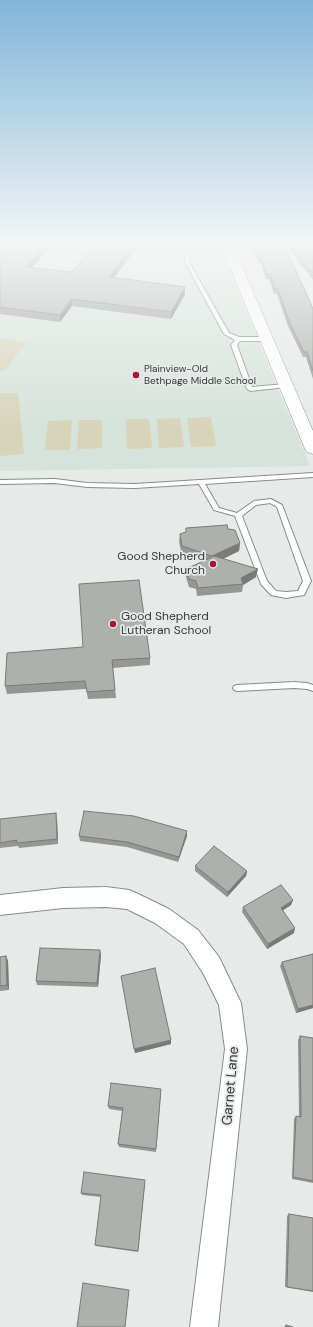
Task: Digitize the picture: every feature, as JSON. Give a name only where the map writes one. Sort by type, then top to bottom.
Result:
[{"type":"street","points":[[252,305],[285,386],[312,442]]},
{"type":"street","name":"Garnet Lane","points":[[0,905],[64,898],[106,897],[129,900],[162,916],[191,937],[211,965],[230,1003],[236,1049],[204,1327]]},
{"type":"lane","points":[[211,305],[227,334],[238,339],[266,339]]},
{"type":"lane","points":[[238,339],[234,346],[250,389],[285,386]]},
{"type":"lane","points":[[0,482],[55,481],[87,485],[135,486],[313,475]]},
{"type":"lane","points":[[201,482],[216,509],[238,515]]},
{"type":"lane","points":[[271,501],[280,506],[307,582],[301,593],[286,595],[274,594],[264,582],[238,515],[254,503],[271,501]]},
{"type":"lane","points":[[237,688],[294,685],[313,688]]},
{"type":"shaded area","name":"Plainview-Old Bethpage Middle School","points":[[0,305],[244,305],[310,466],[0,471]]},
{"type":"shaded area","points":[[0,338],[27,342],[4,371],[0,371]]},
{"type":"shaded area","points":[[0,393],[18,393],[24,454],[0,456]]},
{"type":"shaded area","points":[[211,417],[216,446],[191,447],[187,418]]},
{"type":"shaded area","points":[[180,418],[184,447],[159,448],[157,419]]},
{"type":"shaded area","points":[[126,419],[149,419],[152,448],[127,449]]},
{"type":"shaded area","points":[[72,420],[70,450],[45,450],[48,421]]},
{"type":"shaded area","points":[[79,420],[102,420],[102,448],[77,449]]},
{"type":"building","points":[[0,305],[68,305],[60,315],[0,307]]},
{"type":"building","points":[[117,305],[175,305],[171,312]]},
{"type":"building","points":[[283,305],[311,305],[313,309],[313,371],[307,352],[304,352],[289,321]]},
{"type":"building","points":[[227,525],[228,529],[235,530],[240,543],[212,556],[182,546],[180,534],[186,532],[186,528]]},
{"type":"building","points":[[214,556],[258,569],[241,578],[243,584],[198,588],[196,581],[189,579],[186,569]]},
{"type":"building","name":"Good Shepherd Lutheran School","points":[[139,580],[150,658],[112,660],[115,690],[87,692],[85,681],[5,686],[7,653],[83,647],[79,584]]},
{"type":"building","points":[[84,811],[134,816],[187,831],[179,857],[127,842],[79,836]]},
{"type":"building","points":[[56,813],[57,839],[17,843],[17,840],[0,843],[0,819]]},
{"type":"building","points":[[214,846],[247,871],[228,892],[195,866]]},
{"type":"building","points":[[281,885],[293,900],[281,908],[295,928],[268,944],[243,907]]},
{"type":"building","points":[[40,948],[100,950],[97,983],[36,981]]},
{"type":"building","points":[[313,954],[313,1005],[298,1009],[282,962]]},
{"type":"building","points":[[6,956],[7,985],[0,986],[0,957]]},
{"type":"building","points":[[155,968],[171,1040],[134,1049],[121,976]]},
{"type":"building","points":[[300,1036],[313,1038],[313,1181],[293,1177],[296,1116],[301,1117]]},
{"type":"building","points":[[111,1083],[161,1089],[156,1149],[118,1144],[123,1108],[108,1106]]},
{"type":"building","points":[[84,1172],[145,1180],[138,1251],[95,1245],[101,1195],[81,1193]]},
{"type":"building","points":[[289,1214],[313,1218],[313,1291],[287,1287]]},
{"type":"building","points":[[83,1283],[129,1290],[125,1327],[77,1327]]},
{"type":"place","name":"Plainview-Old Bethpage Middle School","points":[[136,375]]},
{"type":"place","name":"Good Shepherd Church","points":[[213,564]]},
{"type":"place","name":"Good Shepherd Lutheran School","points":[[113,624]]}]
